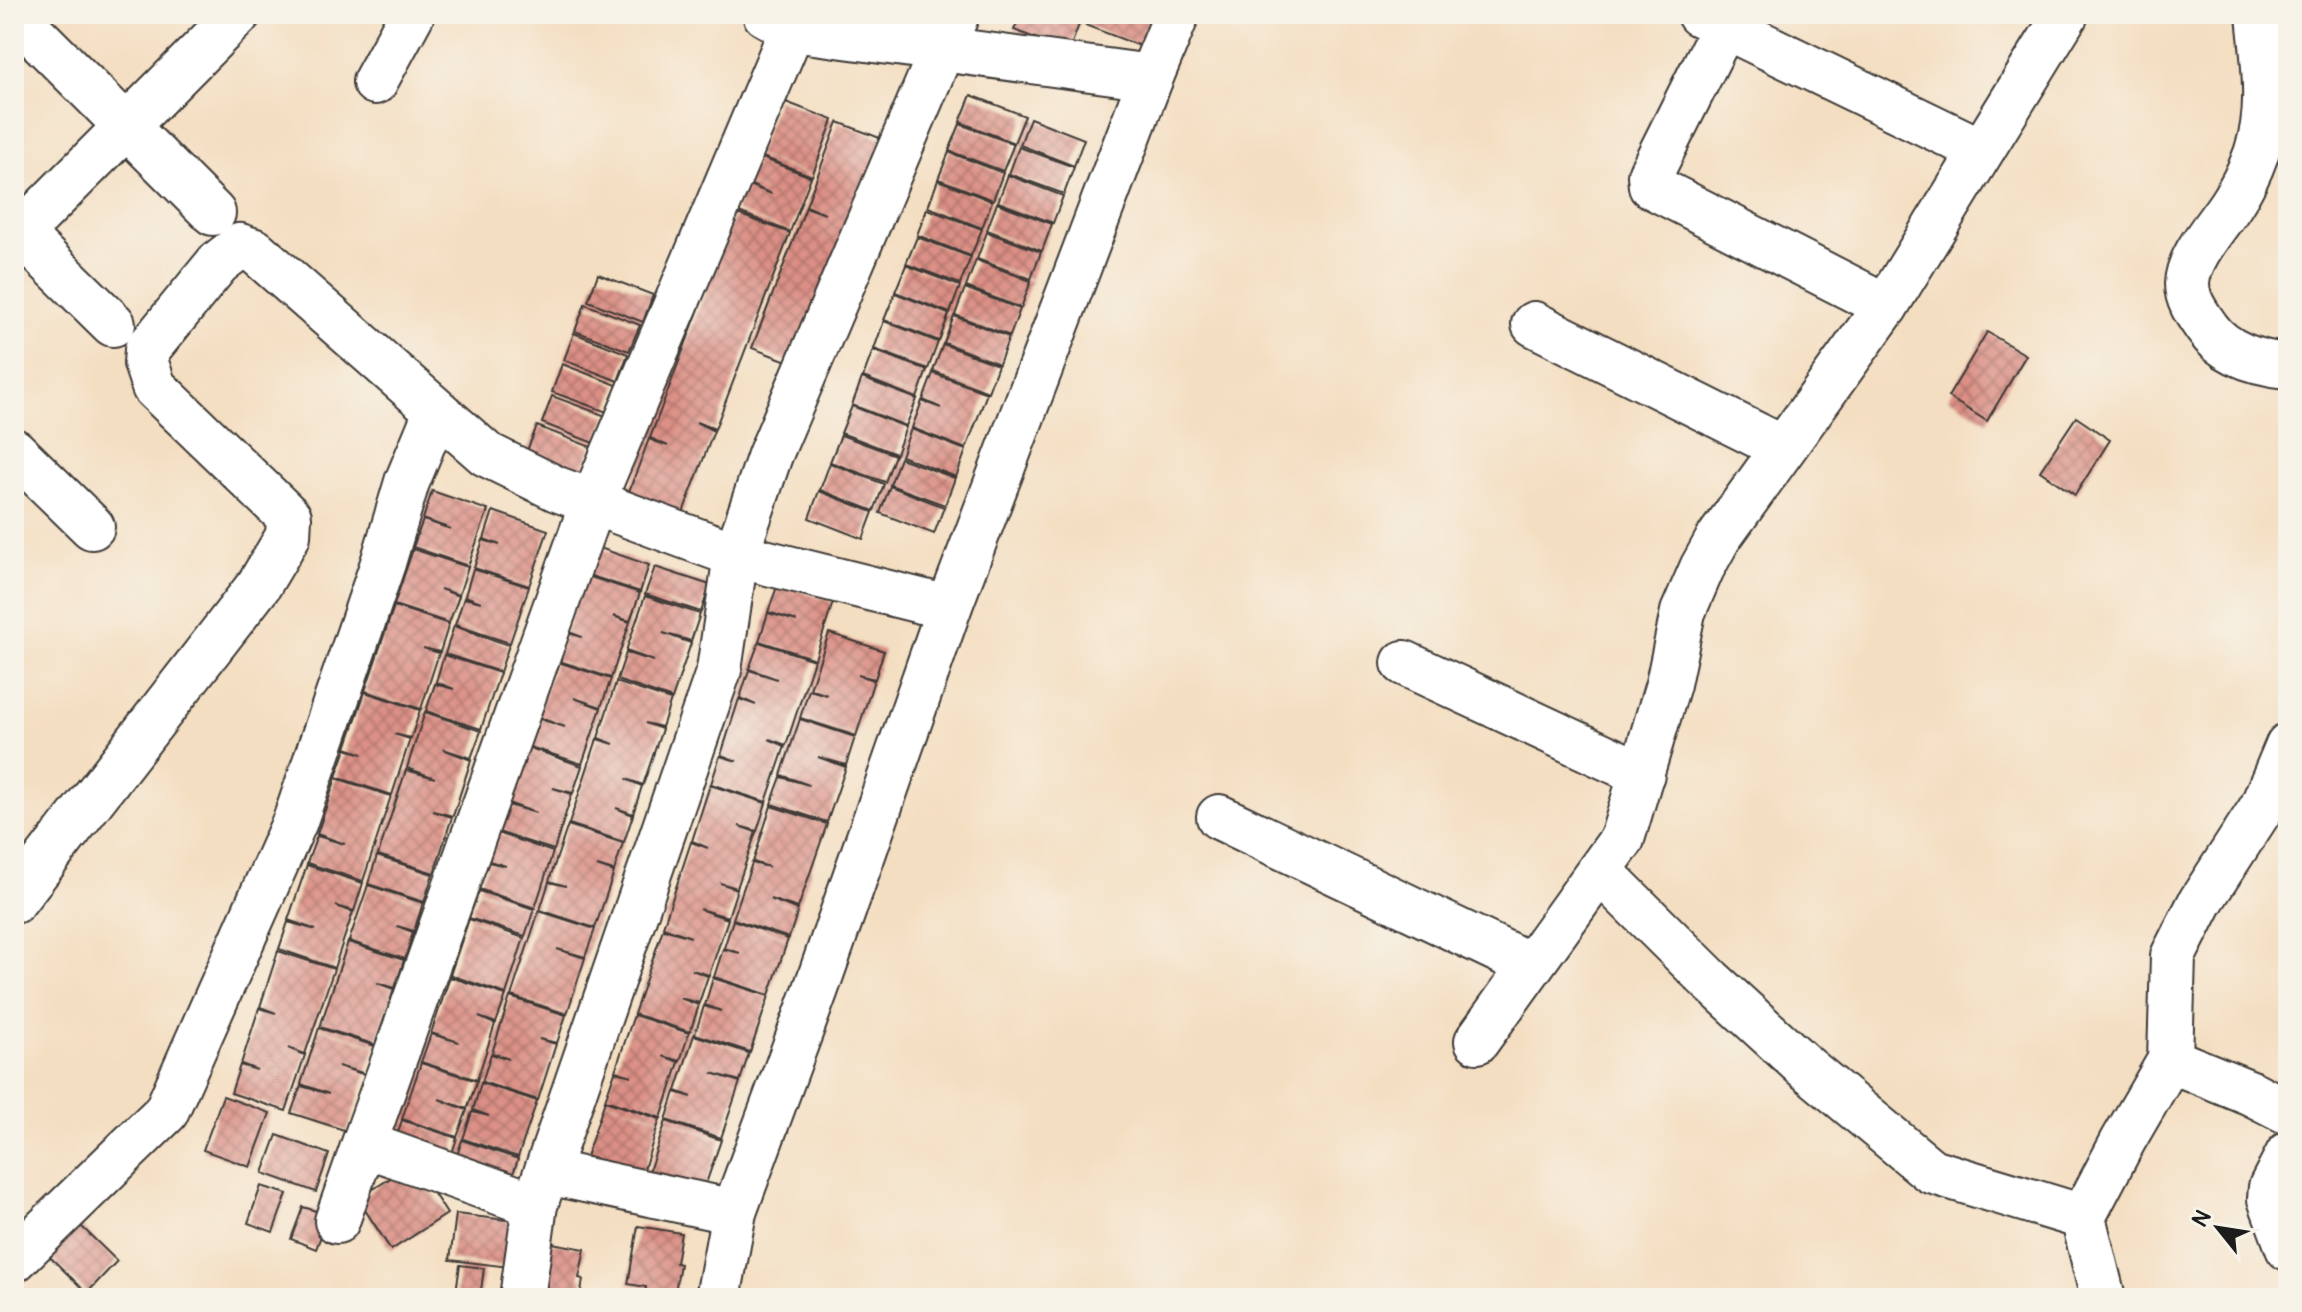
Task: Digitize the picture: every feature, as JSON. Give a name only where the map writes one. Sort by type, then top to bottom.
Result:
[{"type":"street","points":[[14,14],[213,213]]},
{"type":"street","points":[[113,324],[16,233],[238,14]]},
{"type":"street","points":[[375,82],[412,14]]},
{"type":"street","points":[[718,1298],[734,1212],[816,989],[949,608],[1177,14]]},
{"type":"street","points":[[1477,1041],[1622,839],[1668,684],[1683,612],[1718,539],[1886,306],[2066,14]]},
{"type":"street","points":[[2259,14],[2266,91],[2257,154],[2234,200],[2196,258],[2187,281],[2188,295],[2212,335],[2231,351],[2288,366]]},
{"type":"street","points":[[1886,306],[1651,186],[1650,175],[1712,20],[1980,150]]},
{"type":"street","points":[[337,1221],[593,501],[779,22],[950,32],[1151,77]]},
{"type":"street","points":[[522,1298],[542,1189],[719,670],[736,555],[770,455],[950,32]]},
{"type":"street","points":[[14,901],[259,585],[288,536],[289,517],[154,387],[146,363],[147,350],[218,263],[240,246],[255,251],[486,454],[557,489],[736,555],[949,608]]},
{"type":"street","points":[[1534,324],[1783,448]]},
{"type":"street","points":[[18,1250],[166,1112],[295,821],[383,563],[407,482],[436,412]]},
{"type":"street","points":[[14,451],[92,527]]},
{"type":"street","points":[[1404,663],[1642,774]]},
{"type":"street","points":[[2103,1298],[2083,1217],[2170,1060],[2173,956],[2201,901],[2262,807],[2288,745]]},
{"type":"street","points":[[1219,817],[1530,965]]},
{"type":"street","points":[[1600,871],[1711,981],[1803,1065],[1931,1171],[2083,1217]]},
{"type":"street","points":[[2170,1060],[2251,1093],[2288,1112]]},
{"type":"street","points":[[364,1144],[542,1189],[734,1212]]},
{"type":"street","points":[[2288,1154],[2271,1187],[2270,1199],[2288,1248]]},
{"type":"building","points":[[1021,14],[1083,14],[1069,51],[1014,30]]},
{"type":"building","points":[[1089,14],[1138,14],[1150,19],[1140,46],[1085,25]]},
{"type":"building","points":[[971,95],[1025,116],[1014,143],[960,122]]},
{"type":"building","points":[[778,99],[833,120],[812,176],[757,155]]},
{"type":"building","points":[[1030,118],[1084,139],[1074,166],[1020,145]]},
{"type":"building","points":[[838,122],[893,143],[806,368],[752,348],[806,207],[825,214],[806,206]]},
{"type":"building","points":[[960,124],[1014,144],[1003,171],[949,151]]},
{"type":"building","points":[[1019,147],[1074,167],[1064,194],[1009,174]]},
{"type":"building","points":[[949,152],[1003,173],[993,200],[938,179]]},
{"type":"building","points":[[757,156],[811,177],[790,232],[736,211],[746,184],[772,194],[746,183]]},
{"type":"building","points":[[1008,175],[1063,196],[1053,223],[998,202]]},
{"type":"building","points":[[938,180],[992,201],[982,228],[928,207]]},
{"type":"building","points":[[997,203],[1052,224],[1042,251],[987,230]]},
{"type":"building","points":[[927,209],[982,229],[971,256],[917,235]]},
{"type":"building","points":[[735,213],[790,233],[715,429],[696,422],[714,431],[682,515],[628,494],[649,439],[668,446],[650,438]]},
{"type":"building","points":[[987,232],[1041,252],[1031,279],[977,259]]},
{"type":"building","points":[[917,237],[971,257],[960,284],[906,264]]},
{"type":"building","points":[[976,260],[1031,281],[1021,308],[966,287]]},
{"type":"building","points":[[906,265],[960,286],[950,313],[895,292]]},
{"type":"building","points":[[598,274],[653,295],[643,322],[588,301]]},
{"type":"building","points":[[965,288],[1020,309],[1010,336],[955,315]]},
{"type":"building","points":[[895,293],[949,314],[939,341],[884,320]]},
{"type":"building","points":[[585,304],[640,325],[629,351],[575,331]]},
{"type":"building","points":[[954,316],[1009,337],[999,364],[944,343]]},
{"type":"building","points":[[884,321],[938,342],[928,369],[874,349]]},
{"type":"building","points":[[1987,332],[2026,355],[1987,421],[1948,397]]},
{"type":"building","points":[[574,333],[628,354],[618,381],[564,360]]},
{"type":"building","points":[[943,344],[998,365],[988,392],[933,371]]},
{"type":"building","points":[[873,350],[927,370],[917,398],[863,377]]},
{"type":"building","points":[[562,364],[617,385],[607,412],[552,392]]},
{"type":"building","points":[[933,373],[987,393],[966,449],[912,428],[922,401],[941,408],[923,400]]},
{"type":"building","points":[[862,378],[917,399],[906,426],[852,405]]},
{"type":"building","points":[[552,396],[606,416],[596,444],[542,423]]},
{"type":"building","points":[[852,406],[906,427],[896,454],[841,433]]},
{"type":"building","points":[[2076,417],[2110,440],[2075,495],[2040,471]]},
{"type":"building","points":[[537,426],[591,447],[581,474],[526,453]]},
{"type":"building","points":[[911,429],[966,450],[956,477],[901,456]]},
{"type":"building","points":[[841,435],[895,455],[885,482],[830,462]]},
{"type":"building","points":[[900,458],[955,478],[945,505],[890,485]]},
{"type":"building","points":[[830,463],[884,484],[874,511],[820,490]]},
{"type":"building","points":[[890,486],[944,507],[934,534],[880,513]]},
{"type":"building","points":[[432,491],[488,510],[468,566],[413,547],[423,520],[451,529],[423,519]]},
{"type":"building","points":[[819,491],[873,512],[863,539],[809,518]]},
{"type":"building","points":[[493,511],[548,530],[529,586],[474,568],[483,540],[500,545],[484,539]]},
{"type":"building","points":[[594,546],[649,565],[640,592],[585,574]]},
{"type":"building","points":[[413,549],[468,567],[459,595],[440,589],[459,596],[449,623],[394,605]]},
{"type":"building","points":[[655,567],[710,585],[701,612],[645,594]]},
{"type":"building","points":[[473,569],[529,587],[510,643],[455,625],[464,598],[481,602],[465,596]]},
{"type":"building","points":[[584,575],[640,593],[630,621],[613,616],[630,622],[611,678],[556,660],[565,632],[582,637],[566,631]]},
{"type":"building","points":[[778,584],[833,602],[815,659],[759,641],[768,613],[797,621],[768,612]]},
{"type":"building","points":[[645,596],[700,614],[691,641],[663,633],[691,643],[672,699],[617,680],[626,653],[654,661],[626,651]]},
{"type":"building","points":[[394,606],[449,624],[440,652],[423,648],[439,653],[421,709],[365,691]]},
{"type":"building","points":[[454,626],[509,645],[500,672],[445,654]]},
{"type":"building","points":[[829,633],[884,651],[875,679],[858,675],[874,680],[856,736],[800,718],[809,690],[827,695],[810,689]]},
{"type":"building","points":[[759,642],[814,660],[786,745],[769,739],[785,746],[766,802],[711,784],[720,756],[737,761],[721,755],[739,699],[756,705],[740,698],[749,670],[777,679],[749,669]]},
{"type":"building","points":[[444,655],[500,673],[481,729],[426,711],[435,684],[454,689],[436,682]]},
{"type":"building","points":[[555,661],[611,679],[601,707],[574,698],[601,708],[582,764],[527,746],[537,718],[565,727],[537,717]]},
{"type":"building","points":[[616,682],[671,700],[662,727],[645,723],[662,729],[643,785],[626,779],[642,786],[633,814],[616,808],[633,815],[624,842],[569,824],[597,739],[614,744],[598,738]]},
{"type":"building","points":[[365,692],[420,710],[411,738],[394,734],[410,739],[392,795],[336,777],[346,749],[363,754],[346,748]]},
{"type":"building","points":[[425,712],[481,731],[471,758],[443,749],[471,760],[453,816],[433,811],[452,817],[434,873],[378,855],[406,770],[435,778],[407,768]]},
{"type":"building","points":[[800,719],[855,737],[846,765],[818,757],[846,767],[827,822],[771,804],[781,777],[809,785],[781,775]]},
{"type":"building","points":[[527,747],[582,766],[573,793],[553,788],[572,794],[554,850],[498,832],[508,805],[536,813],[508,803]]},
{"type":"building","points":[[336,778],[391,796],[363,881],[307,863],[317,836],[345,844],[317,834]]},
{"type":"building","points":[[710,785],[766,803],[757,831],[739,826],[756,832],[737,888],[720,883],[737,889],[728,917],[699,909],[728,919],[709,975],[692,970],[708,976],[699,1003],[680,998],[699,1005],[690,1032],[634,1014],[663,929],[691,937],[663,927],[691,842],[708,848],[692,841]]},
{"type":"building","points":[[771,806],[827,824],[798,908],[770,899],[798,910],[789,938],[733,919],[752,863],[769,867],[753,862]]},
{"type":"building","points":[[568,825],[623,843],[614,871],[597,866],[614,872],[595,928],[540,910],[549,882],[566,886],[549,881]]},
{"type":"building","points":[[498,833],[553,852],[535,908],[479,889],[488,862],[506,866],[489,861]]},
{"type":"building","points":[[377,856],[433,874],[424,902],[368,884]]},
{"type":"building","points":[[307,865],[363,883],[354,911],[336,906],[353,912],[334,968],[279,949],[288,922],[316,930],[288,920]]},
{"type":"building","points":[[368,885],[423,903],[414,931],[397,926],[413,932],[405,959],[349,941]]},
{"type":"building","points":[[479,891],[534,909],[525,936],[469,918]]},
{"type":"building","points":[[539,911],[595,929],[585,957],[557,949],[585,958],[567,1014],[511,996]]},
{"type":"building","points":[[469,919],[524,938],[506,994],[450,975]]},
{"type":"building","points":[[733,920],[788,939],[769,995],[714,977],[723,949],[740,953],[724,948]]},
{"type":"building","points":[[348,942],[404,960],[395,988],[377,983],[394,989],[376,1045],[320,1027]]},
{"type":"building","points":[[278,951],[334,969],[305,1054],[288,1048],[305,1055],[286,1111],[231,1093],[240,1065],[257,1070],[241,1064],[259,1008],[276,1013],[260,1007]]},
{"type":"building","points":[[450,977],[506,995],[496,1023],[479,1017],[495,1024],[477,1080],[421,1062],[431,1034],[459,1042],[431,1033]]},
{"type":"building","points":[[713,978],[769,996],[750,1052],[695,1034],[704,1006],[721,1011],[705,1005]]},
{"type":"building","points":[[510,997],[566,1015],[557,1043],[539,1039],[556,1044],[538,1100],[482,1082],[491,1054],[509,1059],[492,1053]]},
{"type":"building","points":[[634,1015],[689,1033],[680,1061],[663,1056],[679,1062],[661,1118],[605,1100],[615,1072],[632,1076],[615,1071]]},
{"type":"building","points":[[319,1028],[375,1046],[366,1074],[338,1066],[366,1075],[347,1131],[291,1113],[301,1086],[329,1094],[301,1084]]},
{"type":"building","points":[[694,1035],[749,1053],[740,1081],[712,1073],[740,1082],[721,1138],[666,1120],[675,1092],[692,1097],[676,1091]]},
{"type":"building","points":[[421,1063],[477,1081],[467,1109],[439,1099],[467,1110],[457,1137],[402,1119]]},
{"type":"building","points":[[481,1083],[537,1101],[518,1157],[463,1139],[472,1112],[489,1116],[473,1110]]},
{"type":"building","points":[[223,1096],[270,1113],[250,1167],[203,1150]]},
{"type":"building","points":[[605,1101],[660,1119],[642,1175],[586,1157]]},
{"type":"building","points":[[402,1120],[457,1138],[448,1166],[393,1148]]},
{"type":"building","points":[[666,1121],[721,1140],[702,1195],[647,1177]]},
{"type":"building","points":[[277,1135],[329,1154],[316,1192],[263,1173]]},
{"type":"building","points":[[462,1140],[518,1159],[509,1186],[453,1168]]},
{"type":"building","points":[[414,1163],[447,1214],[391,1250],[358,1199]]},
{"type":"building","points":[[261,1186],[287,1194],[273,1232],[248,1223]]},
{"type":"building","points":[[303,1207],[329,1215],[316,1249],[291,1239]]},
{"type":"building","points":[[456,1214],[515,1221],[509,1267],[450,1260]]},
{"type":"building","points":[[79,1224],[117,1261],[87,1293],[49,1256]]},
{"type":"building","points":[[638,1226],[681,1233],[674,1298],[644,1298],[646,1287],[628,1284]]},
{"type":"building","points":[[541,1241],[585,1249],[579,1278],[583,1279],[580,1298],[531,1298]]},
{"type":"building","points":[[460,1265],[484,1268],[480,1298],[455,1298]]}]
